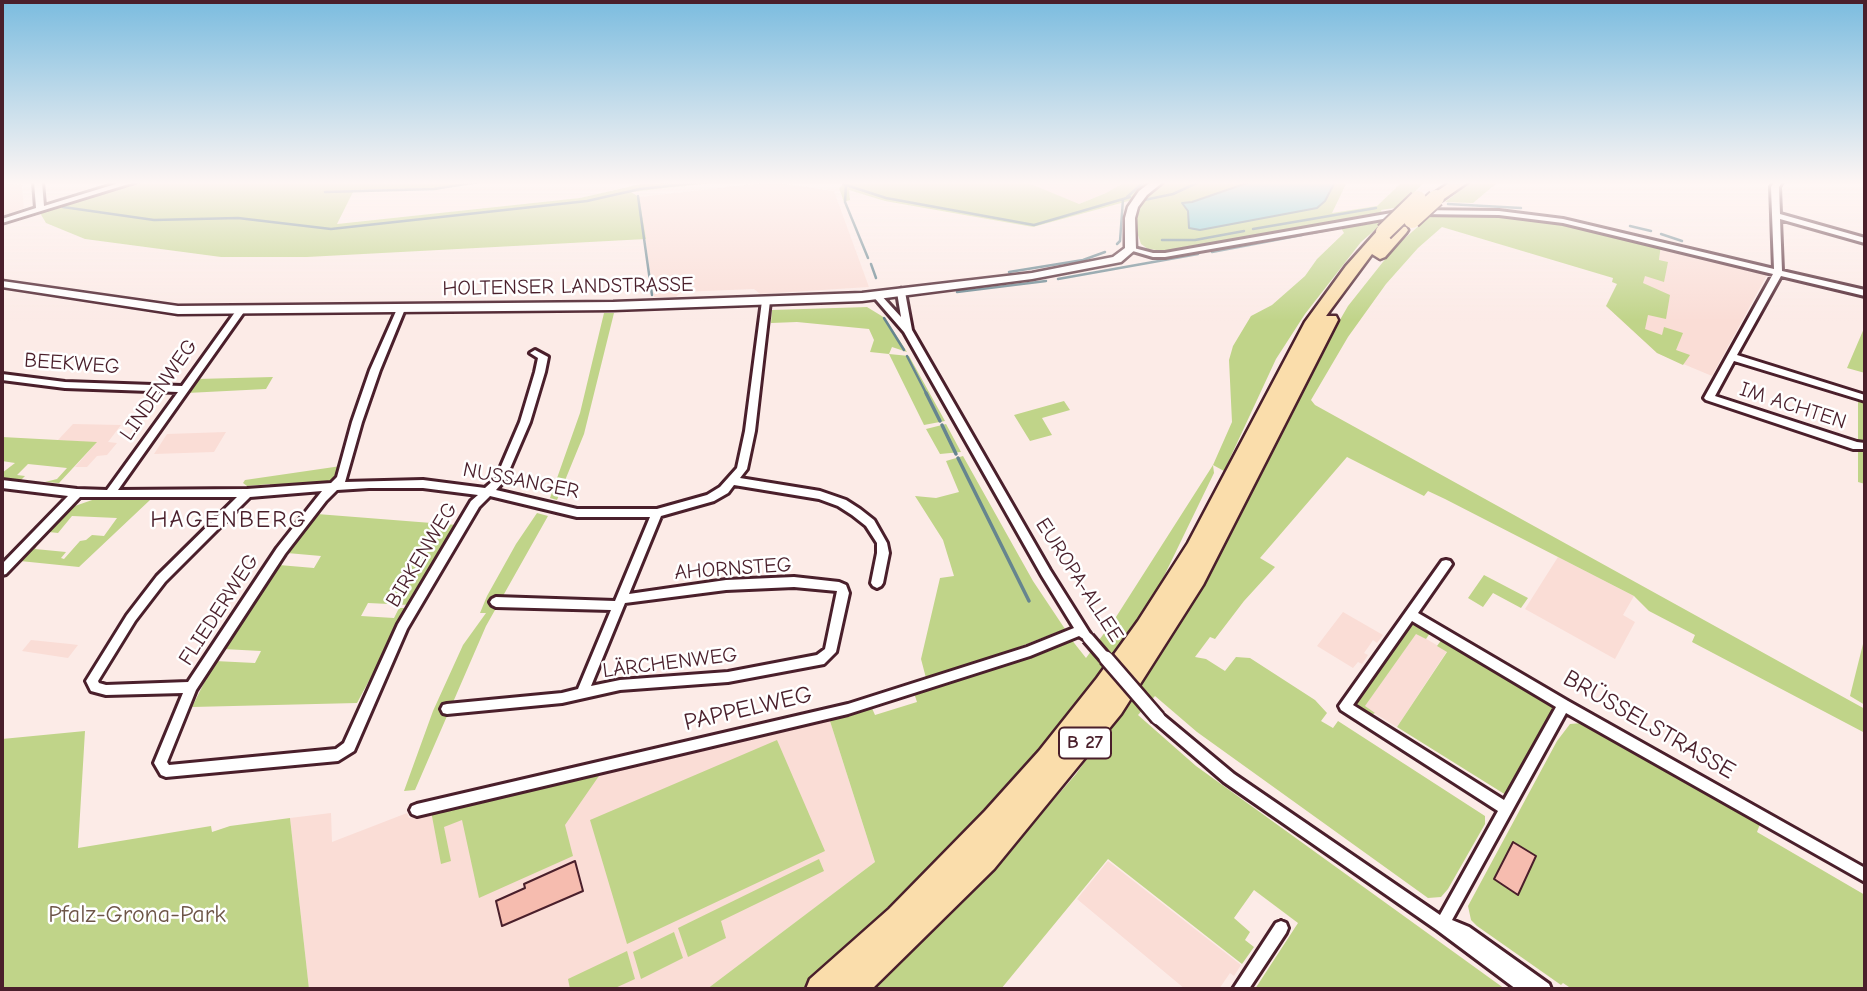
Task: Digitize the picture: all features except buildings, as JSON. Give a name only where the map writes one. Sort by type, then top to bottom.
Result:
[{"type":"highway","name":"B 27","points":[[853,989],[985,860],[1062,771],[1113,706],[1194,585],[1312,350],[1395,228]]},
{"type":"highway","name":"B 27","points":[[820,989],[936,880],[994,819],[1070,731],[1161,604],[1228,485],[1311,326],[1351,269],[1396,228]]},
{"type":"highway","name":"B 27","points":[[1228,485],[1280,414]]},
{"type":"street","points":[[1130,228],[1130,249],[1165,255],[1314,228]]},
{"type":"street","points":[[1597,228],[1865,293]]},
{"type":"street","points":[[1732,357],[1777,273],[1776,228]]},
{"type":"street","points":[[1820,228],[1865,242]]},
{"type":"street","name":"HOLTENSER LANDSTRASSE","points":[[2,284],[155,307],[241,310],[766,302],[876,295],[1099,265],[1120,259],[1130,249]]},
{"type":"street","name":"EUROPA-ALLEE","points":[[901,292],[908,330]]},
{"type":"street","name":"EUROPA-ALLEE","points":[[876,295],[908,330],[1046,573],[1085,634],[1158,718],[1238,784],[1443,925],[1528,989]]},
{"type":"street","points":[[766,302],[745,461],[732,481],[820,495],[842,503],[856,512],[870,523],[882,543],[883,553],[877,583]]},
{"type":"street","name":"FLIEDERWEG","points":[[349,747],[338,755],[166,771],[160,764],[191,687],[281,551],[322,498],[342,479],[357,422],[375,370],[401,309]]},
{"type":"street","name":"LINDENWEG","points":[[110,494],[241,310]]},
{"type":"street","name":"BIRKENWEG","points":[[349,747],[402,627],[475,504],[500,480],[525,422],[542,362],[543,357],[535,352]]},
{"type":"street","name":"IM ACHTEN","points":[[1865,398],[1732,357],[1709,398],[1857,446],[1865,446]]},
{"type":"street","name":"BEEKWEG","points":[[2,377],[65,385],[183,389]]},
{"type":"street","name":"NUSSANGER","points":[[2,484],[110,494],[247,493],[369,484],[423,484],[488,492],[577,513],[657,513],[710,498],[732,481]]},
{"type":"street","points":[[2,571],[77,493]]},
{"type":"street","points":[[191,687],[106,690],[95,687],[92,681],[131,618],[161,579],[247,493]]},
{"type":"street","points":[[582,694],[657,513]]},
{"type":"street","points":[[1446,564],[1345,706],[1506,808]]},
{"type":"street","name":"AHORNSTEG","points":[[496,602],[621,602],[726,585],[794,582],[835,585],[843,590]]},
{"type":"street","name":"LÄRCHENWEG","points":[[447,709],[582,694],[620,685],[728,677],[824,658],[832,643],[843,590]]},
{"type":"street","name":"BRÜSSELSTRASSE","points":[[1410,614],[1564,705],[1865,875]]},
{"type":"street","name":"PAPPELWEG","points":[[418,810],[848,709],[1085,634]]},
{"type":"street","points":[[1443,925],[1564,705]]},
{"type":"street","name":"EUROPA-ALLEE","points":[[1443,925],[1464,932],[1544,989]]},
{"type":"street","points":[[1240,989],[1281,928]]},
{"type":"shaded area","points":[[644,228],[848,228],[869,287],[760,294],[754,289],[681,292],[676,297],[654,297]]},
{"type":"shaded area","points":[[1661,246],[1767,275],[1712,376],[1657,353],[1606,306],[1645,276],[1659,260]]},
{"type":"shaded area","points":[[73,424],[121,425],[108,442],[117,443],[107,455],[97,456],[87,467],[75,467],[96,443],[58,440]]},
{"type":"shaded area","points":[[226,432],[214,452],[154,454],[167,434]]},
{"type":"shaded area","points":[[1558,557],[1634,596],[1623,615],[1635,622],[1615,659],[1525,609]]},
{"type":"shaded area","points":[[1343,612],[1383,635],[1377,643],[1373,640],[1364,653],[1368,655],[1362,664],[1358,662],[1353,668],[1317,646]]},
{"type":"shaded area","points":[[1416,633],[1447,651],[1397,727],[1364,707]]},
{"type":"shaded area","points":[[31,640],[78,645],[68,658],[22,651]]},
{"type":"shaded area","points":[[829,718],[875,862],[707,989],[309,989],[290,818],[331,813],[332,842],[407,813],[409,818],[447,805],[601,773]]},
{"type":"shaded area","points":[[1108,861],[1241,965],[1234,976],[1230,973],[1219,989],[1185,989],[1077,899]]},
{"type":"green space","points":[[59,228],[644,228],[646,239],[307,257],[221,257],[85,239]]},
{"type":"green space","points":[[1136,228],[1295,228],[1165,251],[1148,249],[1141,244]]},
{"type":"green space","points":[[1341,228],[1377,228],[1361,242],[1305,314],[1276,359],[1224,471],[1213,465],[1232,422],[1229,360],[1233,346],[1251,316],[1272,305],[1305,276],[1317,259],[1344,233]]},
{"type":"green space","points":[[1416,228],[1441,228],[1418,248],[1386,284],[1348,337],[1311,400],[1315,405],[1865,709],[1865,733],[1692,642],[1695,635],[1649,611],[1634,596],[1445,499],[1428,491],[1424,496],[1347,457],[1260,558],[1275,567],[1215,639],[1210,637],[1195,657],[1206,659],[1225,671],[1236,657],[1250,658],[1315,700],[1327,713],[1321,721],[1333,728],[1338,721],[1485,816],[1485,824],[1448,889],[1441,897],[1428,898],[1197,732],[1155,696],[1138,715],[1196,766],[1505,989],[1255,989],[1298,923],[1254,890],[1234,918],[1250,932],[1245,940],[1254,947],[1242,964],[1108,859],[1001,989],[868,989],[921,941],[1025,833],[1076,774],[1126,704],[1227,538],[1308,375],[1348,306],[1394,248]]},
{"type":"green space","points":[[1446,228],[1580,228],[1661,245],[1659,260],[1668,262],[1664,282],[1645,276],[1643,283],[1670,295],[1666,319],[1648,315],[1645,329],[1662,335],[1664,327],[1683,333],[1676,350],[1690,355],[1683,365],[1657,353],[1606,306],[1617,284],[1612,282],[1613,278]]},
{"type":"green space","points":[[867,307],[885,318],[907,352],[892,347],[889,354],[870,352],[874,340],[869,329],[797,322],[771,323],[772,310]]},
{"type":"green space","points":[[604,313],[614,313],[584,434],[557,500],[550,498],[580,413]]},
{"type":"green space","points":[[1865,326],[1865,373],[1847,368]]},
{"type":"green space","points":[[889,354],[909,356],[945,421],[924,425]]},
{"type":"green space","points":[[273,377],[266,389],[187,393],[197,379]]},
{"type":"green space","points":[[1858,398],[1865,400],[1865,484],[1858,482]]},
{"type":"green space","points":[[1064,401],[1070,410],[1042,418],[1052,435],[1030,441],[1014,415]]},
{"type":"green space","points":[[946,424],[961,452],[940,454],[926,429]]},
{"type":"green space","points":[[2,437],[97,442],[59,483],[45,482],[57,479],[67,468],[28,464],[17,475],[25,476],[21,480],[2,478],[2,473],[15,463],[2,461]]},
{"type":"green space","points":[[963,456],[1033,581],[1065,629],[996,656],[926,678],[921,659],[940,578],[954,576],[943,540],[915,496],[936,498],[959,492],[946,461]]},
{"type":"green space","points":[[1213,465],[1214,473],[1150,605],[1120,652],[1030,765],[979,822],[841,957],[803,989],[707,989],[875,862],[829,718],[871,706],[875,715],[917,702],[914,693],[1039,653],[1071,639],[1086,658],[1116,617]]},
{"type":"green space","points":[[341,466],[338,477],[331,481],[270,486],[247,486],[243,483],[245,480]]},
{"type":"green space","points":[[95,499],[150,500],[79,567],[20,561],[38,543],[35,549],[66,552],[61,558],[64,559],[80,541],[92,535],[104,536],[117,518],[72,516],[58,533],[49,532],[72,507]]},
{"type":"green space","points":[[537,513],[548,516],[486,626],[415,790],[404,791],[433,711],[463,645],[486,613],[480,613],[487,596]]},
{"type":"green space","points":[[317,514],[457,525],[410,605],[368,603],[361,616],[394,618],[399,608],[408,608],[357,703],[192,707],[215,661],[255,663],[261,651],[223,649],[279,565],[314,568],[321,556],[287,553]]},
{"type":"green space","points":[[1484,575],[1528,598],[1521,608],[1493,593],[1483,607],[1468,598]]},
{"type":"green space","points":[[1412,625],[1423,626],[1430,633],[1426,639],[1416,634],[1365,706],[1375,713],[1369,716],[1358,707],[1356,700]]},
{"type":"green space","points":[[1865,636],[1865,705],[1850,696]]},
{"type":"green space","points":[[1442,639],[1553,705],[1553,711],[1506,795],[1397,727],[1447,652],[1437,646]]},
{"type":"green space","points":[[1582,723],[1760,824],[1757,832],[1865,895],[1865,989],[1572,989],[1563,983],[1561,985],[1477,926],[1471,920],[1468,906],[1557,741],[1570,724]]},
{"type":"green space","name":"Pfalz-Grona-Park","points":[[85,731],[78,848],[211,826],[212,832],[230,826],[290,818],[309,989],[2,989],[2,739]]},
{"type":"green space","points":[[777,740],[825,851],[627,944],[590,820]]},
{"type":"green space","points":[[601,773],[565,825],[573,856],[479,898],[462,820],[444,827],[451,861],[441,864],[431,811]]},
{"type":"green space","points":[[819,859],[824,871],[721,921],[726,938],[688,957],[678,928]]},
{"type":"green space","points":[[674,932],[683,958],[641,979],[633,952]]},
{"type":"green space","points":[[627,951],[635,979],[613,989],[570,989],[568,979]]},
{"type":"waterway","points":[[325,228],[338,228]]},
{"type":"waterway","points":[[643,228],[652,295]]},
{"type":"waterway","points":[[856,228],[868,258]]},
{"type":"waterway","points":[[1117,244],[1120,241],[1121,228]]},
{"type":"waterway","points":[[1253,229],[1257,228]]},
{"type":"waterway","points":[[1312,233],[1337,228]]},
{"type":"waterway","points":[[1639,228],[1651,231]]},
{"type":"waterway","points":[[1162,240],[1195,240],[1244,231]]},
{"type":"waterway","points":[[1661,234],[1682,241]]},
{"type":"waterway","points":[[1212,252],[1302,235]]},
{"type":"waterway","points":[[1009,272],[1083,260],[1105,252]]},
{"type":"waterway","points":[[1058,279],[1198,254]]},
{"type":"waterway","points":[[871,264],[876,278]]},
{"type":"waterway","points":[[957,292],[1046,281]]},
{"type":"waterway","points":[[884,318],[904,350]]},
{"type":"waterway","points":[[907,356],[927,395]]},
{"type":"waterway","points":[[927,395],[940,421]]},
{"type":"waterway","points":[[942,425],[956,454]]},
{"type":"waterway","points":[[958,458],[1029,601]]},
{"type":"district","name":"HAGENBERG","points":[[229,520]]}]
